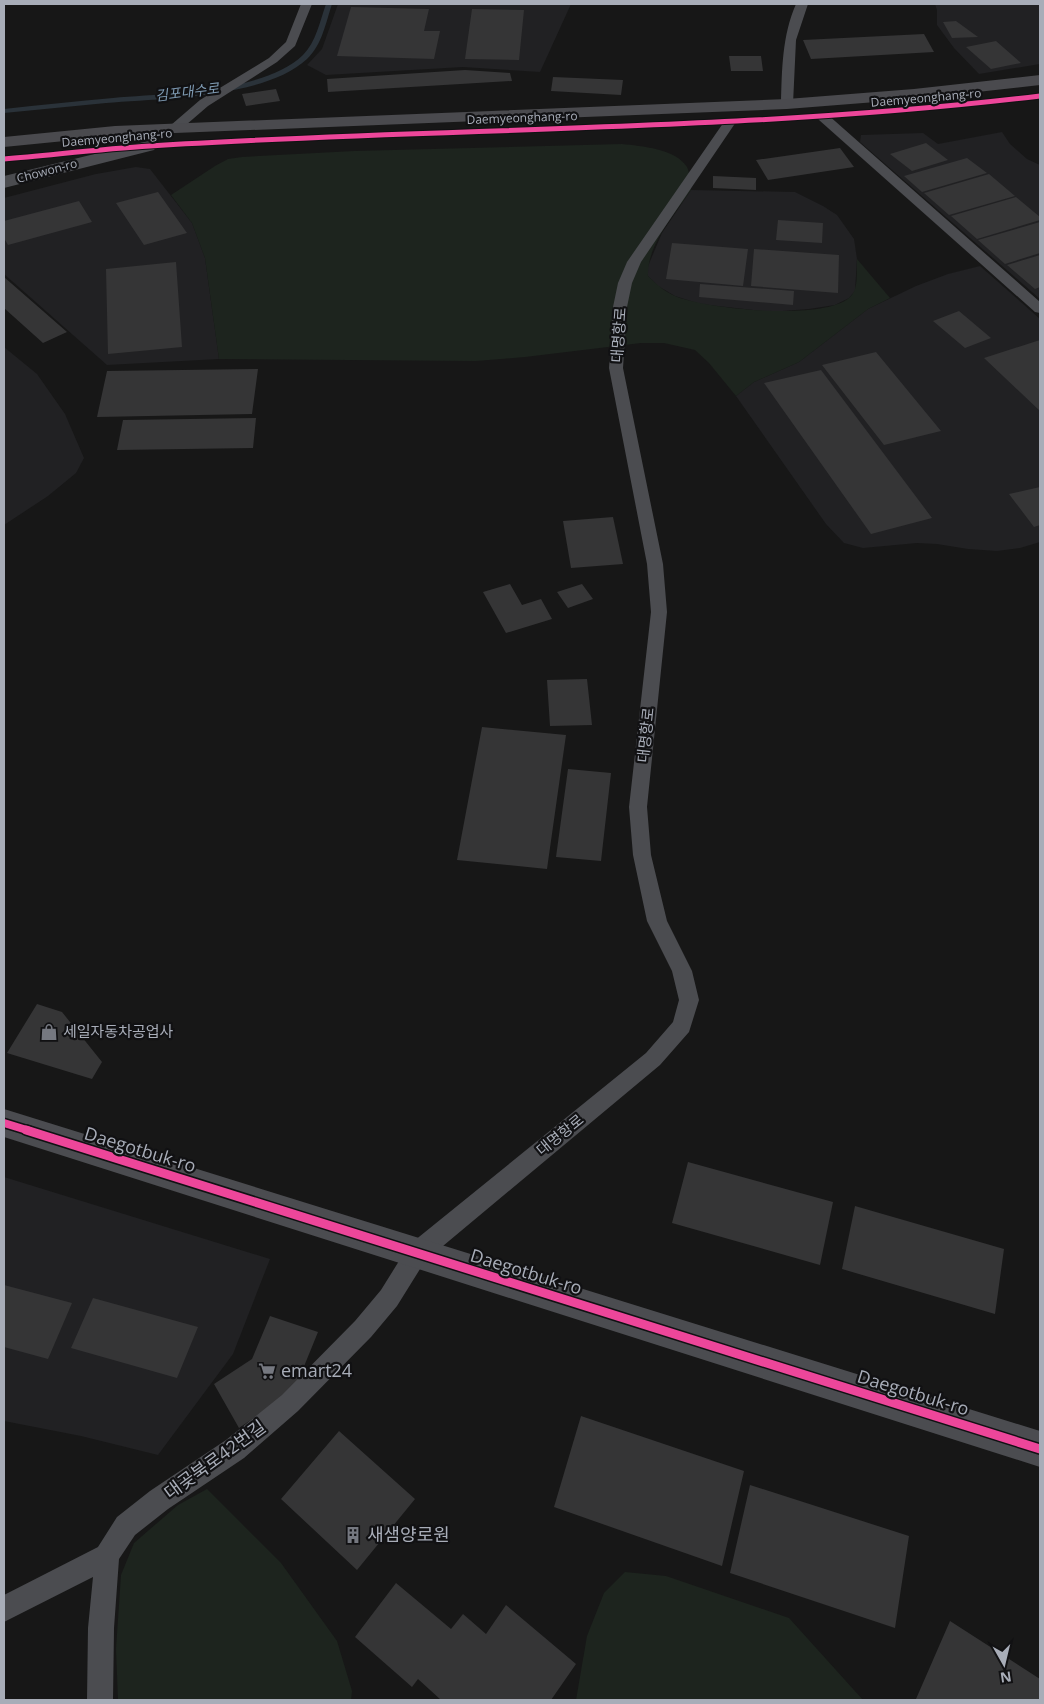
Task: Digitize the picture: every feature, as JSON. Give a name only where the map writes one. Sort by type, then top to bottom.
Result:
[{"type":"main road","name":"Daemyeonghang-ro","points":[[4,142],[115,131],[175,128],[787,104],[914,94],[1040,80]]},
{"type":"main road","name":"Daemyeonghang-ro","points":[[4,159],[148,146],[432,132],[823,117],[949,108],[1040,96]]},
{"type":"street","name":"Chowon-ro","points":[[4,182],[148,146]]},
{"type":"street","name":"Daegotbuk-ro","points":[[4,1123],[1040,1449]]},
{"type":"lane","points":[[175,128],[204,103],[273,60],[291,44],[306,4]]},
{"type":"lane","points":[[787,104],[789,47],[796,16],[802,4]]},
{"type":"lane","points":[[823,117],[1040,309]]},
{"type":"lane","name":"대명항로","points":[[417,1253],[653,1059],[682,1026],[689,1000],[682,971],[657,921],[642,855],[638,807],[659,612],[655,564],[616,368],[620,308],[625,283],[634,262],[730,122]]},
{"type":"lane","name":"대곶북로42번길","points":[[100,1700],[101,1628],[107,1556],[126,1526],[159,1500],[234,1449],[290,1403],[363,1329],[389,1298],[417,1253]]},
{"type":"lane","points":[[4,1609],[107,1556]]},
{"type":"shaded area","points":[[338,4],[571,4],[540,72],[463,67],[326,75],[307,65],[322,49]]},
{"type":"shaded area","points":[[935,4],[1040,4],[1040,64],[979,74],[954,48],[937,25]]},
{"type":"shaded area","points":[[1002,132],[1010,144],[1027,159],[1040,165],[1040,299],[860,142],[861,135],[923,133],[938,144]]},
{"type":"shaded area","points":[[622,144],[648,147],[667,152],[682,161],[688,169],[691,190],[663,230],[652,252],[649,264],[648,276],[668,292],[690,301],[738,309],[793,311],[818,309],[838,304],[851,296],[856,284],[857,259],[890,298],[868,309],[799,362],[754,382],[736,396],[709,363],[695,350],[664,343],[641,343],[476,361],[219,359],[205,258],[192,223],[171,195],[228,159],[354,151]]},
{"type":"shaded area","points":[[136,167],[150,169],[192,223],[205,258],[219,359],[107,365],[4,274],[4,198],[96,174]]},
{"type":"shaded area","points":[[691,190],[795,192],[823,206],[837,215],[854,239],[857,259],[855,291],[849,298],[835,305],[770,312],[700,304],[675,296],[658,286],[648,276],[648,266],[662,233]]},
{"type":"shaded area","points":[[980,266],[1040,319],[1040,542],[1020,548],[997,551],[917,543],[863,548],[844,543],[826,524],[736,396],[754,382],[799,362],[868,309],[916,286],[948,274]]},
{"type":"shaded area","points":[[4,347],[37,374],[65,414],[84,458],[76,473],[48,496],[4,525]]},
{"type":"shaded area","points":[[4,1177],[270,1259],[233,1354],[158,1455],[81,1436],[4,1421]]},
{"type":"shaded area","points":[[207,1489],[281,1563],[337,1641],[352,1691],[351,1700],[118,1700],[116,1649],[121,1575],[134,1543],[178,1505]]},
{"type":"shaded area","points":[[625,1572],[666,1576],[789,1618],[863,1700],[576,1700],[587,1636],[604,1593]]},
{"type":"building","points":[[351,7],[429,9],[424,31],[440,31],[434,59],[337,56]]},
{"type":"building","points":[[472,9],[524,10],[519,60],[465,59]]},
{"type":"building","points":[[956,21],[978,37],[952,38],[943,22]]},
{"type":"building","points":[[924,34],[934,52],[811,59],[803,40]]},
{"type":"building","points":[[996,41],[1021,63],[991,69],[966,47]]},
{"type":"building","points":[[729,56],[761,56],[763,71],[731,71]]},
{"type":"building","points":[[465,70],[510,73],[512,81],[328,92],[327,79]]},
{"type":"building","points":[[553,77],[623,80],[621,95],[551,91]]},
{"type":"building","points":[[276,89],[280,101],[246,106],[242,94]]},
{"type":"building","points":[[926,143],[948,160],[912,171],[890,154]]},
{"type":"building","points":[[840,148],[854,167],[768,180],[756,160]]},
{"type":"building","points":[[967,158],[987,173],[922,192],[904,176]]},
{"type":"building","points":[[989,174],[1015,196],[949,215],[924,193]]},
{"type":"building","points":[[713,176],[756,178],[756,190],[713,188]]},
{"type":"building","points":[[158,192],[187,233],[144,245],[116,203]]},
{"type":"building","points":[[1016,197],[1040,217],[1040,220],[977,239],[951,216]]},
{"type":"building","points":[[79,201],[92,222],[8,245],[4,238],[4,221]]},
{"type":"building","points":[[778,220],[823,223],[822,243],[776,240]]},
{"type":"building","points":[[1040,222],[1040,253],[1005,264],[978,240]]},
{"type":"building","points":[[672,243],[748,249],[743,286],[666,279]]},
{"type":"building","points":[[754,249],[839,255],[838,293],[751,286]]},
{"type":"building","points":[[1040,255],[1040,287],[1035,289],[1007,265]]},
{"type":"building","points":[[176,262],[182,347],[108,354],[106,269]]},
{"type":"building","points":[[4,277],[67,332],[43,343],[4,308]]},
{"type":"building","points":[[700,284],[794,291],[793,305],[699,297]]},
{"type":"building","points":[[959,311],[991,338],[965,348],[933,321]]},
{"type":"building","points":[[1040,340],[1040,411],[984,358]]},
{"type":"building","points":[[876,352],[941,431],[884,445],[822,365]]},
{"type":"building","points":[[258,369],[252,414],[97,417],[107,371]]},
{"type":"building","points":[[821,370],[932,518],[871,534],[764,383]]},
{"type":"building","points":[[256,418],[253,448],[117,450],[123,420]]},
{"type":"building","points":[[1040,487],[1040,525],[1034,527],[1009,494]]},
{"type":"building","points":[[613,517],[623,564],[571,568],[563,521]]},
{"type":"building","points":[[510,584],[522,605],[541,599],[552,619],[506,633],[483,592]]},
{"type":"building","points":[[582,584],[593,599],[568,608],[557,592]]},
{"type":"building","points":[[587,679],[592,725],[550,726],[547,680]]},
{"type":"building","points":[[482,727],[566,735],[547,869],[457,860]]},
{"type":"building","points":[[568,769],[611,773],[601,861],[556,857]]},
{"type":"building","name":"세일자동차공업사","points":[[37,1004],[62,1012],[102,1062],[92,1079],[7,1053]]},
{"type":"building","points":[[688,1162],[833,1202],[820,1265],[672,1223]]},
{"type":"building","points":[[855,1206],[1004,1249],[995,1314],[842,1269]]},
{"type":"building","points":[[4,1285],[72,1303],[48,1359],[4,1347]]},
{"type":"building","points":[[93,1298],[198,1327],[177,1378],[71,1348]]},
{"type":"building","name":"emart24","points":[[270,1316],[318,1332],[294,1391],[239,1428],[214,1384],[252,1359]]},
{"type":"building","points":[[581,1416],[744,1471],[722,1566],[554,1507]]},
{"type":"building","name":"새샘양로원","points":[[339,1431],[415,1499],[357,1570],[281,1499]]},
{"type":"building","points":[[750,1485],[909,1536],[895,1628],[730,1573]]},
{"type":"building","points":[[396,1583],[451,1629],[463,1614],[486,1634],[506,1605],[576,1664],[551,1700],[441,1700],[418,1679],[412,1687],[355,1637]]},
{"type":"building","points":[[950,1621],[1040,1679],[1040,1700],[916,1699]]},
{"type":"waterway","name":"김포대수로","points":[[4,111],[213,91],[265,79],[287,70],[309,53],[320,33],[329,4]]},
{"type":"cycle path","points":[[4,159],[148,146],[774,120],[949,107],[1040,96]]},
{"type":"cycle path","points":[[4,1123],[1040,1449]]},
{"type":"place","name":"세일자동차공업사","points":[[49,1032]]},
{"type":"place","name":"emart24","points":[[267,1371]]},
{"type":"place","name":"새샘양로원","points":[[353,1535]]}]
